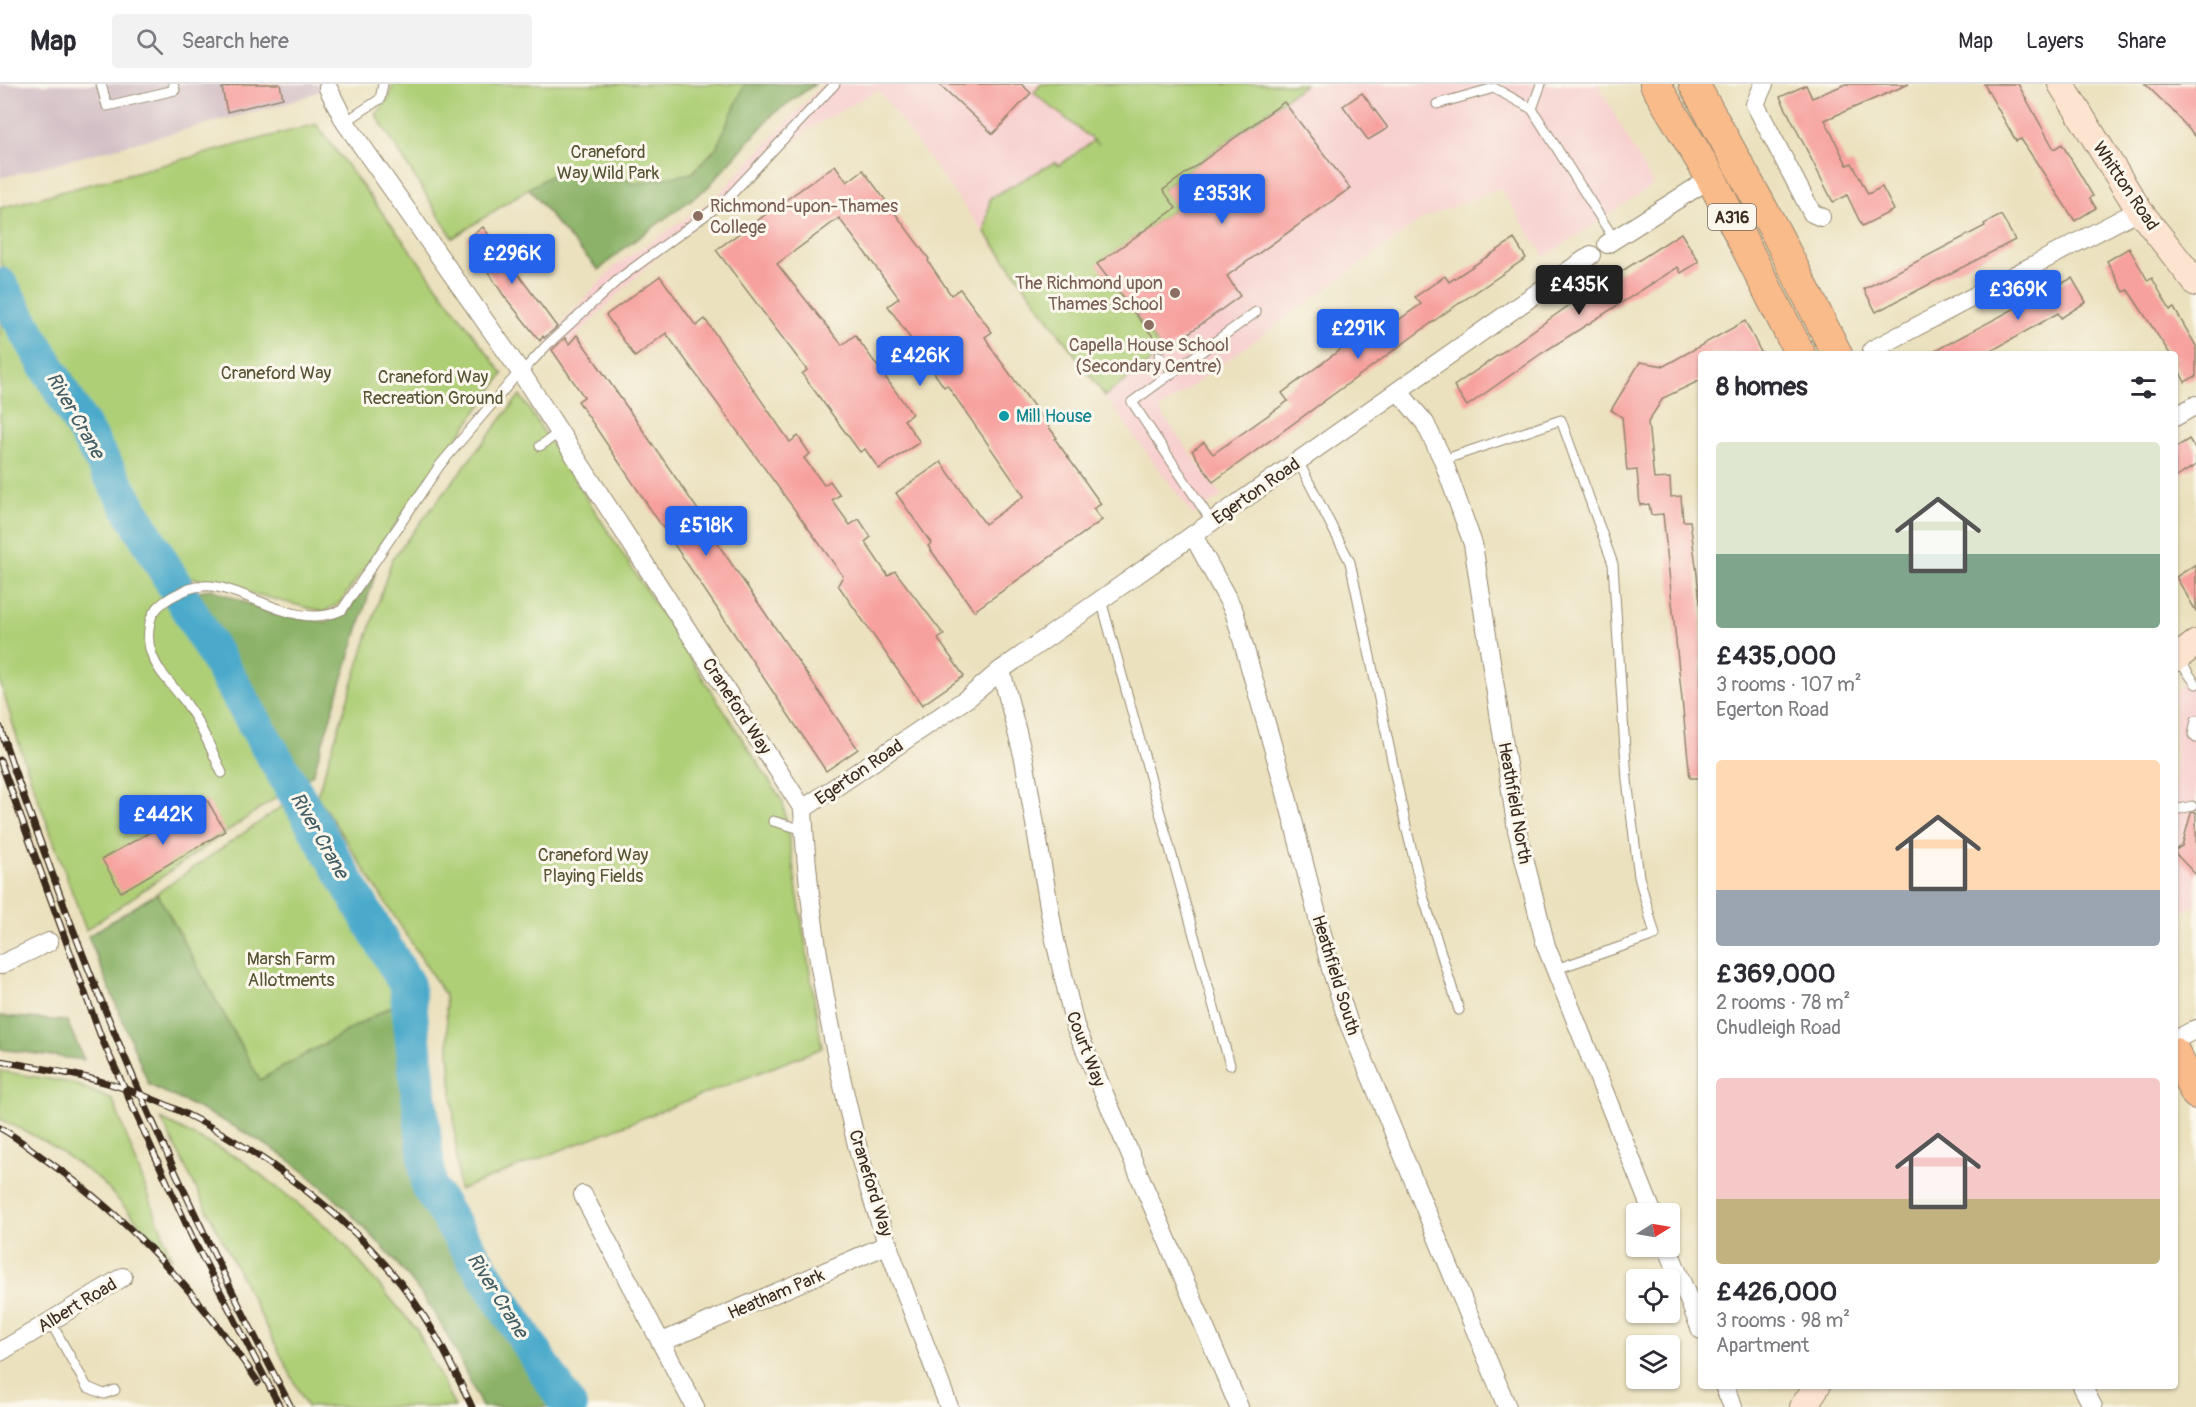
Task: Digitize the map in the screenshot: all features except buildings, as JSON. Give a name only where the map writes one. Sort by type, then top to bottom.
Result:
[{"type":"highway","name":"A316","points":[[1655,84],[1711,178],[1798,351]]},
{"type":"highway","name":"A316","points":[[1694,84],[1776,233],[1835,351]]},
{"type":"highway","points":[[2178,1059],[2196,1094]]},
{"type":"main road","name":"Whitton Road","points":[[2061,84],[2139,210],[2196,283]]},
{"type":"main road","points":[[1803,1407],[1815,1389]]},
{"type":"street","points":[[1764,84],[1755,104],[1812,213],[1821,217]]},
{"type":"street","name":"Craneford Way","points":[[326,85],[345,122],[521,372],[803,809],[807,873],[832,1028],[856,1142],[889,1244],[949,1407]]},
{"type":"street","name":"Egerton Road","points":[[1611,242],[1711,178]]},
{"type":"street","points":[[1872,350],[2139,210]]},
{"type":"street","name":"Egerton Road","points":[[803,809],[969,697],[1001,670],[1591,255]]},
{"type":"street","name":"Heathfield North","points":[[1398,391],[1425,423],[1443,460],[1473,544],[1517,831],[1546,946],[1649,1203]]},
{"type":"street","points":[[2178,415],[2196,405]]},
{"type":"street","name":"Heathfield South","points":[[1193,535],[1234,611],[1348,1024],[1507,1407]]},
{"type":"street","name":"Court Way","points":[[1001,670],[1024,759],[1047,898],[1075,1026],[1239,1407]]},
{"type":"street","points":[[0,965],[49,942]]},
{"type":"street","points":[[2178,1038],[2196,1029]]},
{"type":"street","points":[[583,1195],[695,1407]]},
{"type":"street","name":"Heatham Park","points":[[662,1342],[889,1244]]},
{"type":"street","points":[[1672,1257],[1697,1307]]},
{"type":"street","name":"Albert Road","points":[[0,1352],[123,1277]]},
{"type":"street","points":[[1725,1389],[1733,1407]]},
{"type":"street","points":[[2084,1389],[2093,1407]]},
{"type":"lane","points":[[101,84],[107,106],[175,90],[173,84]]},
{"type":"lane","points":[[345,122],[380,99],[383,84]]},
{"type":"lane","points":[[222,773],[202,729],[184,700],[163,676],[151,652],[148,632],[154,612],[165,602],[193,587],[213,586],[270,607],[314,616],[330,615],[342,610],[440,465],[521,372],[620,278],[726,200],[835,84]]},
{"type":"lane","points":[[1533,109],[1540,84]]},
{"type":"lane","points":[[1437,104],[1494,88],[1533,109],[1611,242]]},
{"type":"lane","name":"Egerton Road","points":[[1591,255],[1611,242]]},
{"type":"lane","points":[[1212,522],[1132,402],[1256,312]]},
{"type":"lane","points":[[1159,356],[1172,371]]},
{"type":"lane","points":[[1443,460],[1561,420],[1613,564],[1627,780],[1639,876],[1654,935],[1556,969]]},
{"type":"lane","points":[[540,446],[560,432]]},
{"type":"lane","points":[[1298,461],[1350,562],[1410,842],[1424,899],[1459,1010]]},
{"type":"lane","points":[[1101,600],[1230,1065]]},
{"type":"lane","points":[[2182,653],[2196,684]]},
{"type":"lane","points":[[2196,720],[2193,735],[2196,738]]},
{"type":"lane","points":[[2178,809],[2192,806]]},
{"type":"lane","points":[[773,821],[804,830]]},
{"type":"lane","points":[[50,1321],[87,1387],[104,1395],[115,1390]]},
{"type":"shaded area","points":[[0,84],[338,84],[291,102],[0,178]]},
{"type":"shaded area","name":"The Richmond upon Thames School","points":[[823,84],[1598,84],[1653,185],[1545,257],[1500,188],[1424,218],[1159,410],[1222,496],[1193,515],[878,90],[810,128],[647,266],[556,356],[547,345],[548,338],[615,266],[714,199]]},
{"type":"shaded area","points":[[2196,673],[2196,905],[2178,913],[2178,689]]},
{"type":"green space","name":"Craneford Way Wild Park","points":[[393,84],[815,84],[773,114],[707,188],[623,249],[599,270],[561,229],[529,188],[453,238],[376,115],[390,96]]},
{"type":"green space","points":[[745,84],[815,84],[773,114],[707,188],[623,249],[599,270],[561,229],[529,188],[557,172],[616,173],[633,184],[692,173],[716,148]]},
{"type":"green space","points":[[1041,84],[1305,84],[1163,189],[1176,208],[1098,264],[1163,352],[1105,396],[985,232],[990,198],[1055,162],[1058,166],[1093,141],[1099,145],[1034,93]]},
{"type":"green space","name":"Craneford Way","points":[[316,124],[503,374],[339,604],[323,612],[187,576],[0,262],[0,208]]},
{"type":"green space","points":[[0,313],[282,793],[86,930],[24,760],[0,682]]},
{"type":"green space","name":"Craneford Way Playing Fields","points":[[520,395],[783,802],[822,1048],[459,1190],[445,995],[317,796],[392,559]]},
{"type":"green space","points":[[376,571],[313,774],[299,784],[198,591],[212,589],[269,612],[326,622],[347,612]]},
{"type":"green space","name":"Marsh Farm Allotments","points":[[287,803],[390,981],[395,1004],[260,1080],[157,893]]},
{"type":"green space","points":[[157,893],[260,1080],[395,1004],[422,1191],[561,1407],[482,1407],[448,1337],[424,1298],[396,1262],[341,1204],[303,1171],[270,1147],[149,1085],[88,936]]},
{"type":"green space","points":[[0,1016],[67,1021],[84,1060],[0,1049]]},
{"type":"green space","points":[[0,1071],[72,1083],[113,1100],[172,1259],[99,1179],[48,1143],[0,1119]]},
{"type":"green space","points":[[161,1119],[242,1160],[337,1235],[417,1330],[455,1407],[307,1407]]},
{"type":"waterway","name":"River Crane","points":[[0,285],[407,985],[429,1187],[569,1407]]},
{"type":"railway","points":[[0,727],[78,942],[133,1077],[193,1210],[291,1407]]},
{"type":"railway","points":[[0,760],[101,1037],[193,1239],[280,1407]]},
{"type":"railway","points":[[0,1061],[81,1076],[147,1097],[188,1115],[269,1163],[342,1221],[402,1285],[432,1329],[472,1407]]},
{"type":"railway","points":[[0,1128],[80,1185],[137,1235],[188,1290],[236,1350],[258,1382]]},
{"type":"place","name":"Richmond-upon-Thames College","points":[[698,216]]},
{"type":"place","name":"The Richmond upon Thames School","points":[[1175,293]]},
{"type":"place","name":"Capella House School (Secondary Centre)","points":[[1149,325]]},
{"type":"place","name":"Mill House","points":[[1004,416]]},
{"type":"park label","name":"Craneford Way Recreation Ground","points":[[433,387]]}]
